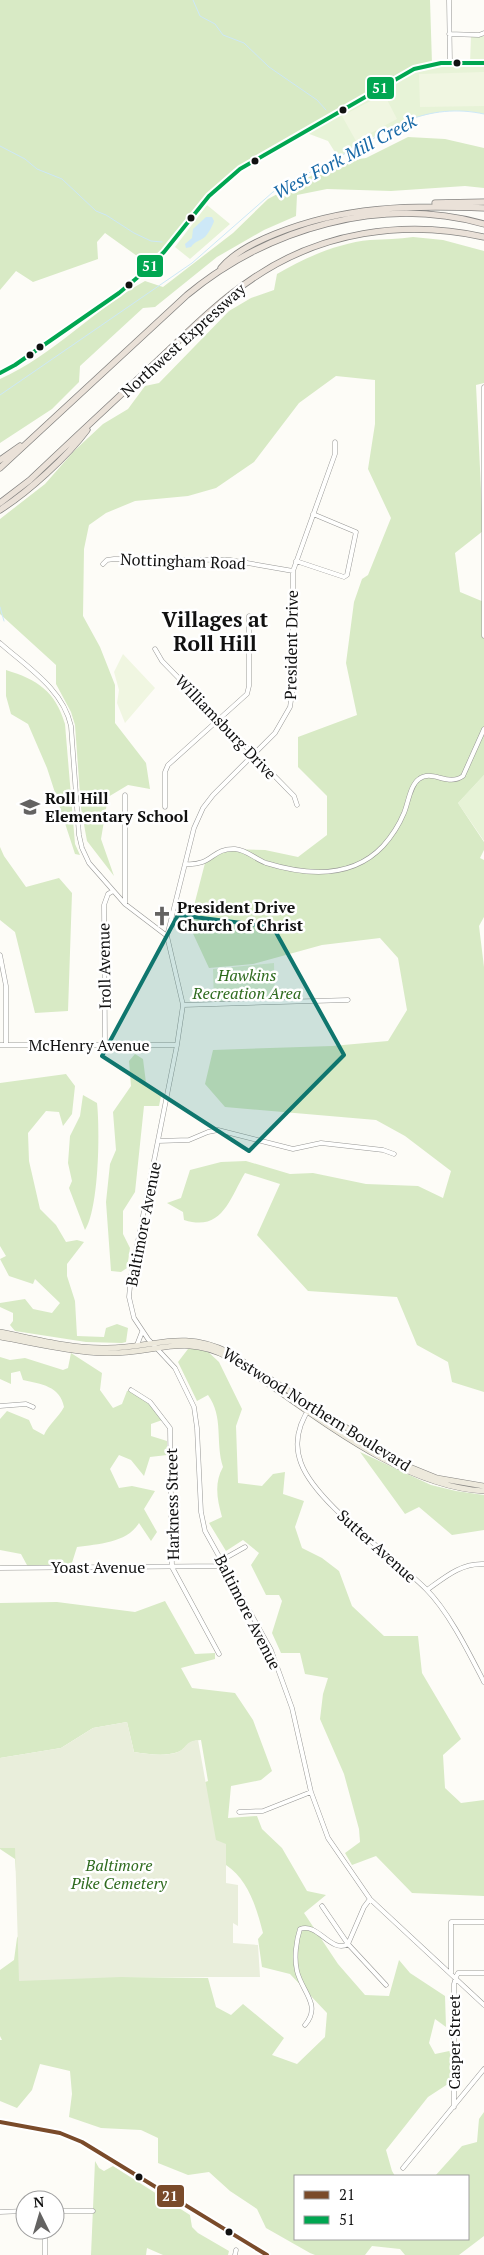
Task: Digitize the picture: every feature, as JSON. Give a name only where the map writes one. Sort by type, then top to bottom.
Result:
[{"type":"highway","points":[[410,207],[441,203],[484,202]]},
{"type":"highway","points":[[218,272],[228,259],[242,250],[301,224],[357,210],[410,207],[484,208]]},
{"type":"highway","name":"Northwest Expressway","points":[[0,468],[174,306],[218,272],[254,251],[313,227],[357,217],[427,215],[484,224]]},
{"type":"highway","name":"Northwest Expressway","points":[[0,503],[30,480],[225,299],[252,279],[288,258],[328,242],[370,232],[418,228],[467,233],[484,238]]},
{"type":"highway","points":[[0,460],[63,411]]},
{"type":"highway","points":[[0,510],[16,500],[44,475],[82,436],[95,418]]},
{"type":"main road","name":"Westwood Northern Boulevard","points":[[0,1332],[95,1348],[182,1339],[216,1346],[228,1352],[402,1469],[436,1482],[484,1491]]},
{"type":"main road","name":"Westwood Northern Boulevard","points":[[0,1337],[95,1353],[129,1352],[185,1344],[205,1347],[221,1353],[405,1466],[437,1478],[484,1486]]},
{"type":"main road","points":[[0,2122],[49,2131],[76,2139],[267,2255]]},
{"type":"street","points":[[449,0],[450,62]]},
{"type":"street","points":[[449,34],[479,35],[484,33]]},
{"type":"street","points":[[0,373],[15,365],[131,284],[164,252],[209,196],[240,169],[408,72],[432,64],[450,62],[484,63]]},
{"type":"street","points":[[484,386],[484,636]]},
{"type":"street","name":"President Drive","points":[[167,936],[175,896],[186,864],[194,828],[204,808],[214,795],[280,727],[290,707],[293,687],[294,570],[335,454],[335,442]]},
{"type":"street","points":[[296,561],[329,574],[344,578],[347,575],[356,532],[313,514]]},
{"type":"street","name":"Nottingham Road","points":[[103,564],[107,560],[114,559],[216,559],[294,570]]},
{"type":"street","points":[[165,808],[165,772],[168,765],[245,697],[248,690],[249,616]]},
{"type":"street","points":[[0,643],[52,689],[67,712],[71,726],[80,841],[89,862],[126,904],[167,936]]},
{"type":"street","name":"Williamsburg Drive","points":[[155,649],[162,661],[294,796],[297,805]]},
{"type":"street","points":[[186,864],[200,864],[221,851],[233,849],[244,851],[268,864],[307,872],[328,873],[350,866],[373,855],[389,839],[400,822],[414,785],[419,779],[430,776],[452,781],[462,776],[484,729]]},
{"type":"street","points":[[125,795],[126,904]]},
{"type":"street","name":"Iroll Avenue","points":[[105,1044],[104,905],[108,894],[113,891]]},
{"type":"street","name":"Baltimore Avenue","points":[[167,936],[183,1004],[177,1045],[130,1283],[129,1297],[132,1310],[142,1332],[175,1368],[194,1407],[203,1522],[210,1540],[271,1650],[292,1708],[311,1792],[328,1838],[370,1899],[451,1972],[484,2005]]},
{"type":"street","points":[[0,955],[6,986],[6,1045]]},
{"type":"street","points":[[183,1004],[348,1000]]},
{"type":"street","name":"McHenry Avenue","points":[[0,1045],[177,1045]]},
{"type":"street","points":[[158,1141],[189,1140],[218,1130],[293,1149],[321,1144],[383,1150],[394,1154]]},
{"type":"street","points":[[137,1345],[142,1332]]},
{"type":"street","name":"Harkness Street","points":[[131,1390],[150,1402],[170,1428],[172,1567],[219,1654]]},
{"type":"street","points":[[0,1406],[26,1404],[33,1407]]},
{"type":"street","name":"Sutter Avenue","points":[[309,1408],[302,1420],[298,1436],[297,1450],[303,1470],[325,1499],[427,1590],[460,1636],[484,1682]]},
{"type":"street","points":[[222,1560],[245,1546]]},
{"type":"street","points":[[427,1590],[451,1571],[474,1563],[484,1564]]},
{"type":"street","name":"Yoast Avenue","points":[[0,1568],[225,1566]]},
{"type":"street","points":[[239,1812],[263,1811],[311,1792]]},
{"type":"street","points":[[348,1944],[364,1907],[370,1899]]},
{"type":"street","points":[[322,1906],[348,1944],[386,1985]]},
{"type":"street","name":"Casper Street","points":[[451,1972],[451,1922],[484,1922]]},
{"type":"street","points":[[305,2025],[311,2018],[313,2009],[299,1979],[296,1967],[300,1928],[308,1929],[338,1946],[348,1944]]},
{"type":"street","points":[[456,1977],[458,1973],[484,1972]]},
{"type":"street","name":"Casper Street","points":[[454,2107],[454,1984],[456,1977]]},
{"type":"street","points":[[403,2168],[484,2069]]},
{"type":"street","points":[[0,2212],[15,2211]]},
{"type":"street","points":[[65,2211],[93,2211]]},
{"type":"street","points":[[45,2240],[45,2255]]},
{"type":"street","points":[[235,2255],[236,2250]]},
{"type":"highlighted area","points":[[178,915],[273,927],[344,1055],[249,1151],[102,1056]]},
{"type":"green space","points":[[0,0],[430,0],[432,64],[423,66],[240,169],[220,185],[151,266],[105,233],[97,242],[98,259],[33,282],[16,271],[0,290]]},
{"type":"green space","points":[[471,36],[484,36],[484,114],[463,111],[425,115],[390,129],[338,157],[328,141],[304,132],[423,66],[470,63]]},
{"type":"green space","points":[[484,72],[484,106],[420,107],[419,74]]},
{"type":"green space","points":[[384,94],[397,119],[356,141],[342,116]]},
{"type":"green space","points":[[408,137],[445,139],[484,148],[484,188],[465,186],[391,191],[327,189],[297,195],[296,216],[264,230],[217,257],[155,307],[143,308],[80,366],[79,382],[52,409],[0,443],[0,379],[38,358],[126,292],[145,281],[163,287],[233,233],[268,199],[337,162],[366,158]]},
{"type":"green space","points":[[207,205],[230,224],[190,259],[175,247]]},
{"type":"green space","points":[[413,237],[443,240],[484,251],[484,383],[476,385],[483,531],[455,553],[460,592],[484,602],[484,775],[458,803],[484,842],[484,850],[480,858],[484,860],[484,917],[479,926],[484,967],[484,1392],[452,1382],[448,1362],[417,1345],[397,1297],[308,1291],[257,1235],[280,1184],[245,1173],[223,1211],[216,1218],[207,1222],[197,1223],[184,1220],[183,1212],[167,1203],[181,1198],[190,1170],[221,1162],[246,1161],[290,1174],[313,1173],[366,1184],[418,1186],[443,1198],[451,1171],[405,1136],[376,1120],[225,1107],[205,1084],[213,1050],[332,1046],[388,1041],[407,1010],[398,958],[380,938],[322,945],[253,964],[209,968],[189,925],[205,863],[228,849],[265,850],[298,857],[327,835],[327,796],[298,767],[298,737],[357,715],[346,663],[354,602],[362,579],[368,575],[391,518],[368,469],[375,424],[375,380],[336,376],[299,403],[254,462],[216,488],[188,496],[135,501],[106,513],[89,525],[84,549],[83,616],[100,647],[115,685],[115,723],[146,763],[150,789],[128,785],[108,797],[101,839],[114,876],[87,841],[81,808],[75,725],[71,712],[56,684],[56,665],[0,614],[0,519],[45,484],[74,451],[103,424],[128,409],[145,386],[159,383],[229,311],[251,298],[274,290],[277,274],[298,262],[346,244]]},
{"type":"green space","points":[[123,654],[155,688],[125,723],[117,703],[119,690],[114,672]]},
{"type":"green space","points":[[6,670],[27,678],[44,688],[61,713],[65,724],[75,844],[80,855],[75,854],[47,768],[28,724],[11,714],[6,696]]},
{"type":"green space","points":[[484,775],[484,841],[458,803]]},
{"type":"green space","points":[[0,847],[4,856],[26,887],[59,878],[72,893],[68,1011],[35,1013],[15,932],[0,920]]},
{"type":"green space","name":"Hawkins Recreation Area","points":[[274,963],[275,1002],[214,1004],[213,969]]},
{"type":"green space","points":[[135,1054],[143,1059],[146,1083],[161,1096],[159,1106],[144,1106],[135,1192],[123,1211],[123,1234],[130,1248],[127,1268],[121,1272],[111,1271],[106,1202],[110,1164],[116,1150],[113,1112],[131,1086],[129,1061]]},
{"type":"green space","points":[[66,1074],[75,1086],[72,1114],[63,1126],[59,1112],[46,1111],[28,1133],[29,1161],[40,1209],[56,1225],[66,1242],[77,1240],[84,1242],[67,1264],[67,1276],[75,1301],[77,1336],[104,1337],[106,1328],[117,1324],[128,1328],[126,1342],[122,1343],[86,1342],[15,1331],[10,1325],[13,1321],[13,1313],[0,1307],[0,1303],[25,1299],[33,1309],[52,1313],[60,1303],[35,1279],[33,1284],[9,1276],[0,1259],[6,1256],[0,1246],[0,1083]]},
{"type":"green space","points":[[83,1095],[97,1103],[98,1131],[96,1187],[90,1219],[85,1230],[69,1188],[72,1181],[68,1163],[70,1136],[80,1116]]},
{"type":"green space","points":[[204,1348],[219,1362],[242,1409],[236,1426],[238,1483],[262,1486],[273,1474],[285,1472],[283,1494],[304,1501],[295,1527],[302,1548],[322,1558],[339,1571],[352,1606],[384,1636],[418,1636],[422,1673],[461,1739],[443,1755],[445,1788],[461,1803],[484,1800],[484,1896],[412,1893],[376,1856],[352,1865],[345,1853],[360,1842],[359,1829],[344,1774],[320,1719],[323,1694],[328,1678],[305,1674],[300,1653],[281,1653],[272,1633],[282,1601],[279,1595],[266,1595],[251,1565],[259,1553],[243,1540],[226,1551],[209,1523],[222,1517],[217,1491],[218,1479],[223,1467],[218,1421],[213,1403],[208,1395],[197,1401],[178,1362],[188,1349]]},
{"type":"green space","points":[[71,1353],[102,1373],[100,1390],[113,1408],[122,1404],[127,1391],[131,1390],[150,1402],[165,1419],[151,1424],[151,1436],[167,1441],[167,1455],[150,1457],[144,1476],[131,1460],[119,1455],[110,1469],[119,1488],[132,1486],[155,1491],[144,1509],[157,1532],[151,1541],[139,1523],[134,1530],[120,1539],[77,1547],[71,1566],[28,1567],[21,1554],[0,1550],[0,1419],[7,1411],[29,1420],[33,1429],[44,1435],[64,1407],[62,1400],[54,1390],[23,1380],[20,1371],[11,1373],[11,1384],[0,1379],[0,1357],[10,1360],[25,1358],[63,1370],[68,1368]]},
{"type":"green space","points":[[360,1452],[431,1485],[484,1495],[484,1530],[452,1535],[419,1507],[405,1514]]},
{"type":"green space","points":[[165,1601],[195,1654],[215,1653],[215,1659],[181,1668],[192,1688],[235,1693],[253,1720],[272,1771],[261,1780],[231,1786],[228,1818],[257,1816],[262,1829],[282,1848],[307,1891],[326,1895],[304,1913],[338,1964],[365,1995],[389,1996],[399,1960],[410,1973],[445,1996],[446,2027],[435,2019],[429,2043],[435,2054],[454,2050],[454,2080],[428,2097],[386,2150],[394,2175],[294,2175],[294,2240],[469,2240],[469,2175],[436,2175],[462,2146],[477,2142],[479,2119],[484,2112],[484,2236],[459,2255],[405,2255],[400,2249],[372,2246],[365,2255],[315,2255],[310,2253],[266,2228],[257,2209],[230,2191],[209,2172],[188,2175],[158,2163],[158,2138],[141,2130],[101,2128],[69,2117],[72,2094],[70,2071],[40,2064],[32,2090],[17,2108],[0,2101],[0,2040],[2,2040],[0,2036],[0,1970],[14,1960],[17,1938],[29,1918],[18,1897],[15,1859],[0,1849],[0,1793],[121,1977],[208,1978],[216,2007],[231,2015],[243,2004],[284,2038],[272,2055],[297,2064],[325,2037],[327,2013],[290,1974],[262,1967],[258,1939],[263,1933],[258,1914],[246,1886],[234,1871],[226,1865],[224,1846],[153,1835],[169,1796],[208,1781],[201,1740],[189,1743],[173,1754],[156,1755],[134,1752],[127,1722],[93,1728],[61,1748],[0,1758],[0,1603],[57,1602],[135,1612]]},
{"type":"green space","name":"Baltimore Pike Cemetery","points":[[127,1722],[134,1752],[156,1755],[173,1754],[181,1750],[188,1743],[198,1740],[216,1840],[226,1844],[226,1883],[238,1885],[238,1926],[233,1923],[233,1943],[258,1945],[260,1977],[121,1977],[19,1981],[15,1848],[0,1848],[0,1758],[61,1748],[93,1728]]},
{"type":"green space","points":[[95,2161],[99,2168],[104,2171],[113,2166],[190,2215],[192,2227],[198,2233],[229,2251],[228,2255],[163,2255],[147,2248],[146,2255],[91,2255]]},
{"type":"water","points":[[206,217],[212,217],[214,221],[209,232],[191,247],[186,248],[185,244],[192,238],[193,229]]},
{"type":"waterway","points":[[193,0],[200,16],[215,24],[223,35],[244,43],[269,67],[317,100],[326,110]]},
{"type":"waterway","name":"West Fork Mill Creek","points":[[0,395],[192,263],[273,192],[406,121],[425,115],[454,111],[484,114]]},
{"type":"waterway","points":[[0,146],[25,159],[37,169],[62,179],[96,211],[151,241],[162,242]]},
{"type":"waterway","points":[[0,607],[4,621]]},
{"type":"transit line","name":"51","points":[[0,373],[15,365],[119,293],[144,272],[164,252],[209,196],[240,169],[414,69],[441,63],[484,63]]},
{"type":"transit line","name":"21","points":[[0,2122],[60,2133],[82,2142],[267,2255]]},
{"type":"place","name":"Roll Hill Elementary School","points":[[30,807]]},
{"type":"place","name":"President Drive Church of Christ","points":[[162,916]]},
{"type":"district","name":"Villages at Roll Hill","points":[[215,632]]}]
